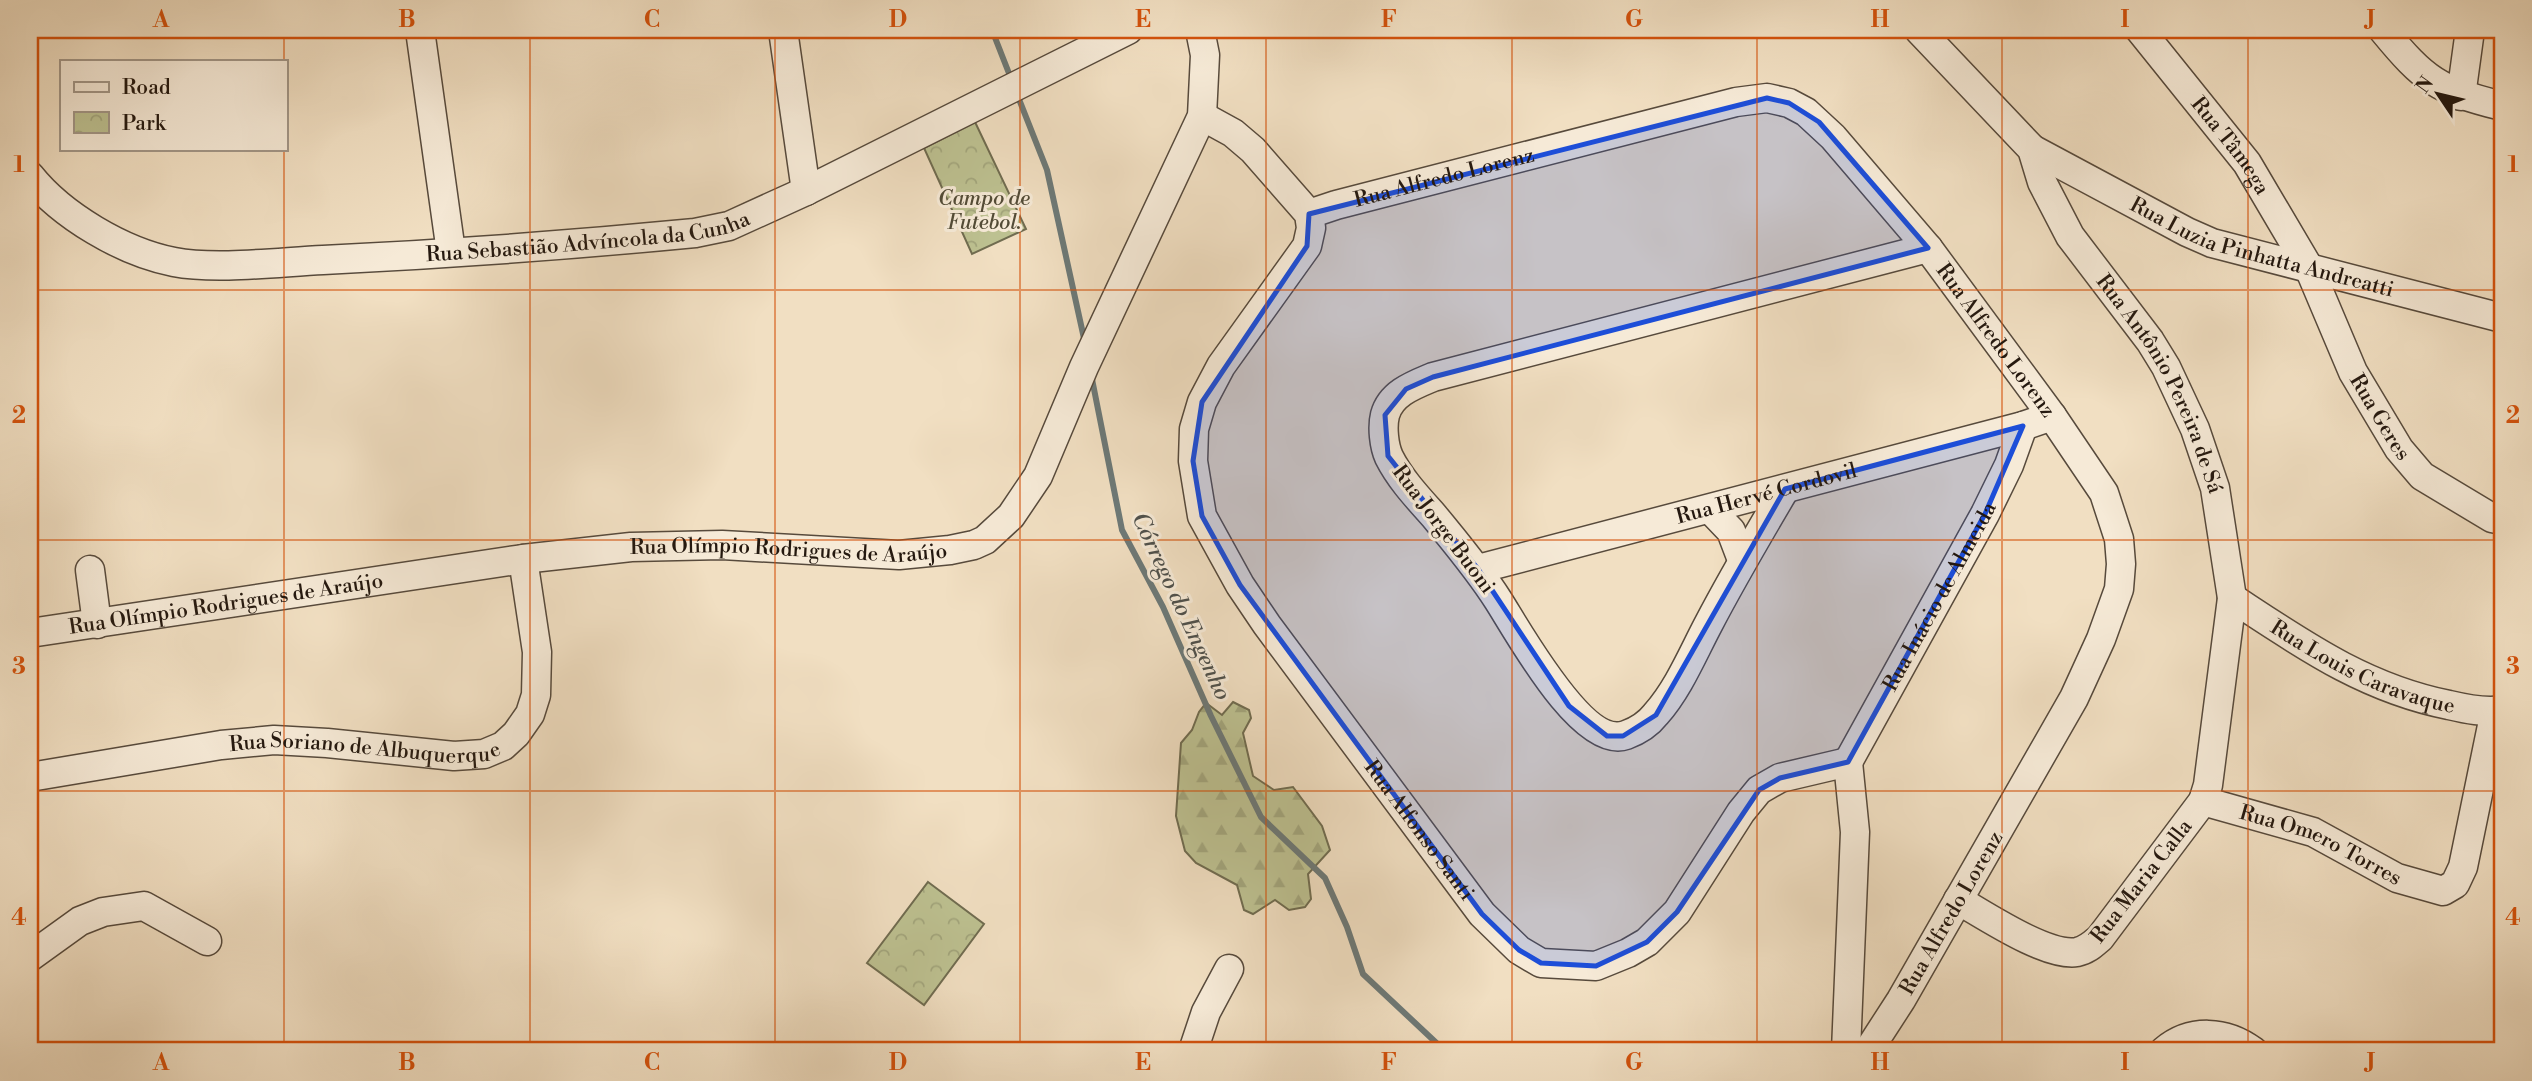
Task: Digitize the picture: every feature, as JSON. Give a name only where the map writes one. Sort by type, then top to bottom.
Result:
[{"type":"street","points":[[420,30],[451,251]]},
{"type":"street","points":[[783,30],[806,191]]},
{"type":"street","name":"Rua Sebastião Advíncola da Cunha","points":[[30,176],[68,212],[105,236],[173,262],[199,265],[451,251],[695,233],[729,226],[806,191],[1128,30]]},
{"type":"street","name":"Rua Olímpio Rodrigues de Araújo","points":[[30,633],[523,559],[631,547],[722,545],[899,555],[974,545],[985,540],[1000,528],[1038,476],[1084,367],[1202,116],[1205,55],[1200,30]]},
{"type":"street","name":"Rua Antônio Pereira de Sá","points":[[1919,30],[2032,149],[2042,182],[2070,236],[2150,341],[2166,367],[2195,429],[2215,488],[2232,598],[2208,785],[2203,801]]},
{"type":"street","name":"Rua Tâmega","points":[[2140,30],[2247,163],[2309,268]]},
{"type":"street","points":[[2383,30],[2410,63],[2426,77],[2461,96],[2502,106]]},
{"type":"street","points":[[2461,96],[2470,30]]},
{"type":"street","name":"Rua Alfredo Lorenz","points":[[1309,214],[1735,102],[1767,98],[1789,103],[1819,122],[1928,248],[2052,415],[2104,494],[2119,539],[2119,589],[2101,639],[2074,698],[1901,1000],[1868,1051]]},
{"type":"street","points":[[1202,116],[1233,133],[1253,150],[1309,214]]},
{"type":"street","name":"Rua Luzia Pinhatta Andreatti","points":[[2032,149],[2212,243],[2502,318]]},
{"type":"street","name":"Rua Alfonso Santi","points":[[1309,214],[1311,228],[1307,246],[1221,366],[1202,401],[1194,429],[1193,461],[1202,516],[1240,585],[1267,625],[1482,914],[1519,950],[1541,962],[1596,966],[1628,953],[1647,942],[1677,912],[1741,812],[1759,790],[1780,778],[1848,762]]},
{"type":"street","name":"Rua Jorge Buoni","points":[[1785,489],[1742,560],[1678,682],[1656,715],[1642,727],[1623,736],[1607,736],[1589,725],[1569,706],[1478,569],[1410,488],[1388,456],[1384,435],[1385,415],[1406,388],[1433,377],[1928,248]]},
{"type":"street","name":"Rua Geres","points":[[2309,268],[2353,372],[2399,449],[2422,475],[2493,518],[2502,520]]},
{"type":"street","name":"Rua Hervé Cordovil","points":[[1478,569],[2023,426],[2052,415]]},
{"type":"street","name":"Rua Inácio de Almeida","points":[[1848,762],[1985,514],[2009,465],[2023,426]]},
{"type":"street","points":[[1710,509],[1731,531],[1742,560]]},
{"type":"street","name":"Rua Soriano de Albuquerque","points":[[30,777],[220,744],[274,740],[454,756],[484,754],[503,746],[516,734],[530,714],[536,695],[537,652],[523,559]]},
{"type":"street","points":[[90,570],[97,624]]},
{"type":"street","name":"Rua Louis Caravaque","points":[[2232,598],[2320,656],[2366,679],[2427,701],[2468,709],[2499,711]]},
{"type":"street","name":"Rua Omero Torres","points":[[2203,801],[2313,832],[2397,878],[2438,891],[2448,890],[2455,884],[2463,867],[2499,711]]},
{"type":"street","points":[[1846,1051],[1855,832],[1848,762]]},
{"type":"street","name":"Rua Maria Calla","points":[[1958,900],[2054,950],[2078,952],[2089,948],[2100,938],[2203,801]]},
{"type":"street","points":[[30,957],[80,921],[103,912],[144,906],[207,941]]},
{"type":"street","points":[[1193,1051],[1206,1012],[1229,969]]},
{"type":"street","points":[[2164,1051],[2185,1038],[2203,1033],[2234,1041],[2253,1051]]},
{"type":"highlighted area","points":[[1767,98],[1789,103],[1819,122],[1928,248],[1433,377],[1406,389],[1385,415],[1388,456],[1478,569],[1569,706],[1607,736],[1623,736],[1656,715],[1785,489],[2023,426],[1985,514],[1848,762],[1780,778],[1759,790],[1677,912],[1647,942],[1596,966],[1541,963],[1519,950],[1482,914],[1240,585],[1202,516],[1193,461],[1202,402],[1307,246],[1309,214]]},
{"type":"green space","name":"Campo de Futebol.","points":[[975,122],[1026,229],[972,254],[924,148]]},
{"type":"green space","points":[[1233,702],[1249,710],[1251,718],[1243,733],[1253,776],[1274,790],[1293,787],[1322,826],[1330,850],[1308,874],[1311,899],[1305,907],[1289,910],[1275,900],[1253,914],[1244,910],[1237,885],[1196,863],[1185,851],[1176,816],[1181,743],[1192,730],[1206,703],[1222,715]]},
{"type":"green space","points":[[928,882],[984,924],[924,1005],[867,963]]},
{"type":"waterway","name":"Córrego do Engenho","points":[[992,30],[1012,81]]},
{"type":"waterway","name":"Córrego do Engenho","points":[[1017,94],[1047,170],[1085,343]]},
{"type":"waterway","name":"Córrego do Engenho","points":[[1091,374],[1122,530],[1163,607],[1211,716],[1261,817],[1325,878],[1347,927],[1363,974],[1445,1051]]}]
